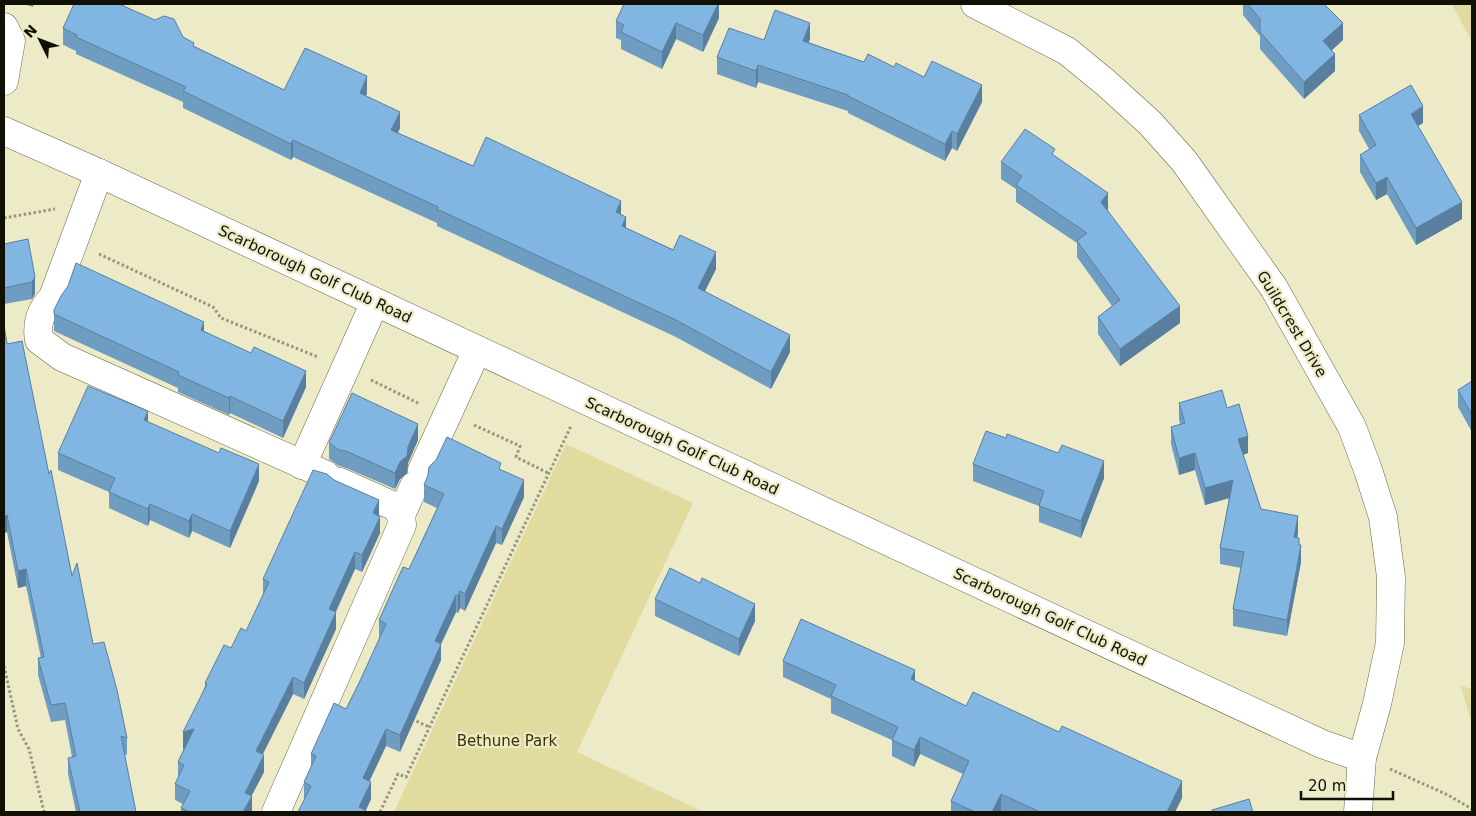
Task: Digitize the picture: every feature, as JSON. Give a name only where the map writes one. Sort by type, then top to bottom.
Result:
[{"type":"street","name":"Guildcrest Drive","points":[[975,4],[1067,51],[1106,83],[1150,124],[1178,155],[1274,288],[1352,427],[1383,517],[1391,577],[1390,643],[1377,704],[1362,758],[1358,812]]},
{"type":"street","points":[[4,26],[11,41],[4,81]]},
{"type":"street","name":"Scarborough Golf Club Road","points":[[4,131],[99,173],[1322,744],[1362,758]]},
{"type":"street","points":[[99,173],[53,297],[39,318],[40,340],[62,356],[394,505],[401,515],[402,525],[276,812]]},
{"type":"street","points":[[302,464],[375,302]]},
{"type":"street","points":[[401,515],[477,350]]},
{"type":"path","points":[[4,218],[56,208],[77,233],[213,307],[220,318],[345,368]]},
{"type":"path","points":[[380,812],[398,774],[406,777],[583,399]]},
{"type":"path","points":[[4,666],[18,729],[29,749],[44,812]]},
{"type":"path","points":[[403,715],[430,727]]},
{"type":"path","points":[[1362,758],[1448,795],[1472,809]]},
{"type":"green space","points":[[1452,4],[1472,4],[1472,42]]},
{"type":"green space","name":"Bethune Park","points":[[566,444],[693,503],[577,752],[704,812],[394,812]]},
{"type":"green space","points":[[1461,686],[1472,689],[1472,725]]},
{"type":"building","points":[[74,4],[119,4],[155,20],[164,16],[174,19],[183,37],[194,43],[193,46],[284,90],[305,48],[367,76],[360,93],[400,112],[391,130],[473,166],[486,137],[621,201],[616,212],[626,217],[622,226],[673,250],[680,235],[716,252],[698,288],[790,335],[771,372],[676,320],[293,140],[291,144],[183,91],[186,87],[76,37],[77,35],[63,28]]},
{"type":"building","points":[[624,4],[718,4],[703,35],[676,23],[662,52],[621,32],[624,25],[616,21]]},
{"type":"building","points":[[1248,4],[1324,4],[1343,23],[1323,41],[1335,54],[1304,82],[1260,32],[1260,19]]},
{"type":"building","points":[[775,10],[810,23],[803,41],[864,62],[868,54],[894,67],[896,63],[924,77],[932,61],[982,85],[957,134],[952,131],[945,144],[848,95],[758,65],[756,71],[717,57],[729,28],[764,40]]},
{"type":"building","points":[[1411,85],[1423,106],[1411,114],[1462,202],[1416,228],[1387,177],[1376,183],[1360,155],[1376,145],[1359,115]]},
{"type":"building","points":[[1025,129],[1055,149],[1052,154],[1108,193],[1101,202],[1180,306],[1120,349],[1098,317],[1120,300],[1077,241],[1087,233],[1016,185],[1022,176],[1001,162]]},
{"type":"building","points":[[28,239],[35,277],[32,282],[4,288],[4,244]]},
{"type":"building","points":[[76,263],[204,322],[201,330],[251,353],[254,347],[306,371],[283,421],[230,396],[229,398],[178,375],[179,372],[54,314],[61,296],[68,286]]},
{"type":"building","points":[[4,325],[7,344],[22,341],[49,474],[51,470],[72,576],[77,563],[93,644],[104,642],[127,738],[121,736],[136,812],[80,812],[68,758],[76,756],[65,703],[51,705],[38,658],[44,657],[26,569],[18,571],[7,515],[4,516]]},
{"type":"building","points":[[1472,381],[1472,415],[1458,390]]},
{"type":"building","points":[[88,386],[148,411],[144,420],[219,453],[221,448],[259,464],[230,531],[192,514],[189,521],[150,504],[148,509],[109,492],[115,478],[58,453]]},
{"type":"building","points":[[1222,390],[1227,408],[1239,404],[1248,436],[1238,439],[1261,509],[1298,516],[1294,537],[1299,538],[1299,545],[1301,545],[1287,620],[1233,609],[1244,552],[1220,548],[1233,480],[1205,488],[1195,453],[1179,458],[1171,427],[1185,423],[1179,403]]},
{"type":"building","points":[[352,393],[418,424],[408,447],[407,456],[400,462],[395,473],[346,451],[339,450],[329,443]]},
{"type":"building","points":[[986,431],[1006,438],[1007,434],[1058,453],[1062,445],[1104,461],[1081,521],[1039,506],[1044,491],[973,464]]},
{"type":"building","points":[[447,437],[501,463],[499,469],[524,480],[502,529],[496,526],[465,594],[460,591],[458,596],[456,595],[435,641],[441,644],[400,735],[386,729],[363,778],[371,782],[359,807],[365,810],[364,812],[298,812],[311,786],[304,782],[316,756],[311,754],[334,703],[346,709],[386,624],[379,620],[403,567],[409,569],[444,494],[424,485],[429,467],[436,460]]},
{"type":"building","points":[[313,470],[327,474],[334,480],[379,500],[373,513],[380,517],[362,555],[355,552],[329,609],[336,612],[304,683],[293,677],[256,751],[264,755],[245,793],[252,796],[243,812],[190,812],[181,808],[190,791],[175,784],[184,765],[178,762],[194,729],[183,732],[224,645],[231,648],[241,628],[246,631],[269,582],[263,579]]},
{"type":"building","points":[[670,568],[700,583],[702,578],[755,604],[739,639],[655,599]]},
{"type":"building","points":[[801,619],[915,670],[911,679],[966,706],[973,692],[1059,732],[1062,726],[1182,781],[1167,812],[1040,812],[1001,794],[992,812],[975,812],[951,801],[969,761],[920,737],[914,750],[892,740],[898,727],[831,696],[836,685],[783,661]]},
{"type":"building","points":[[1249,799],[1253,812],[1212,812],[1212,810]]}]
